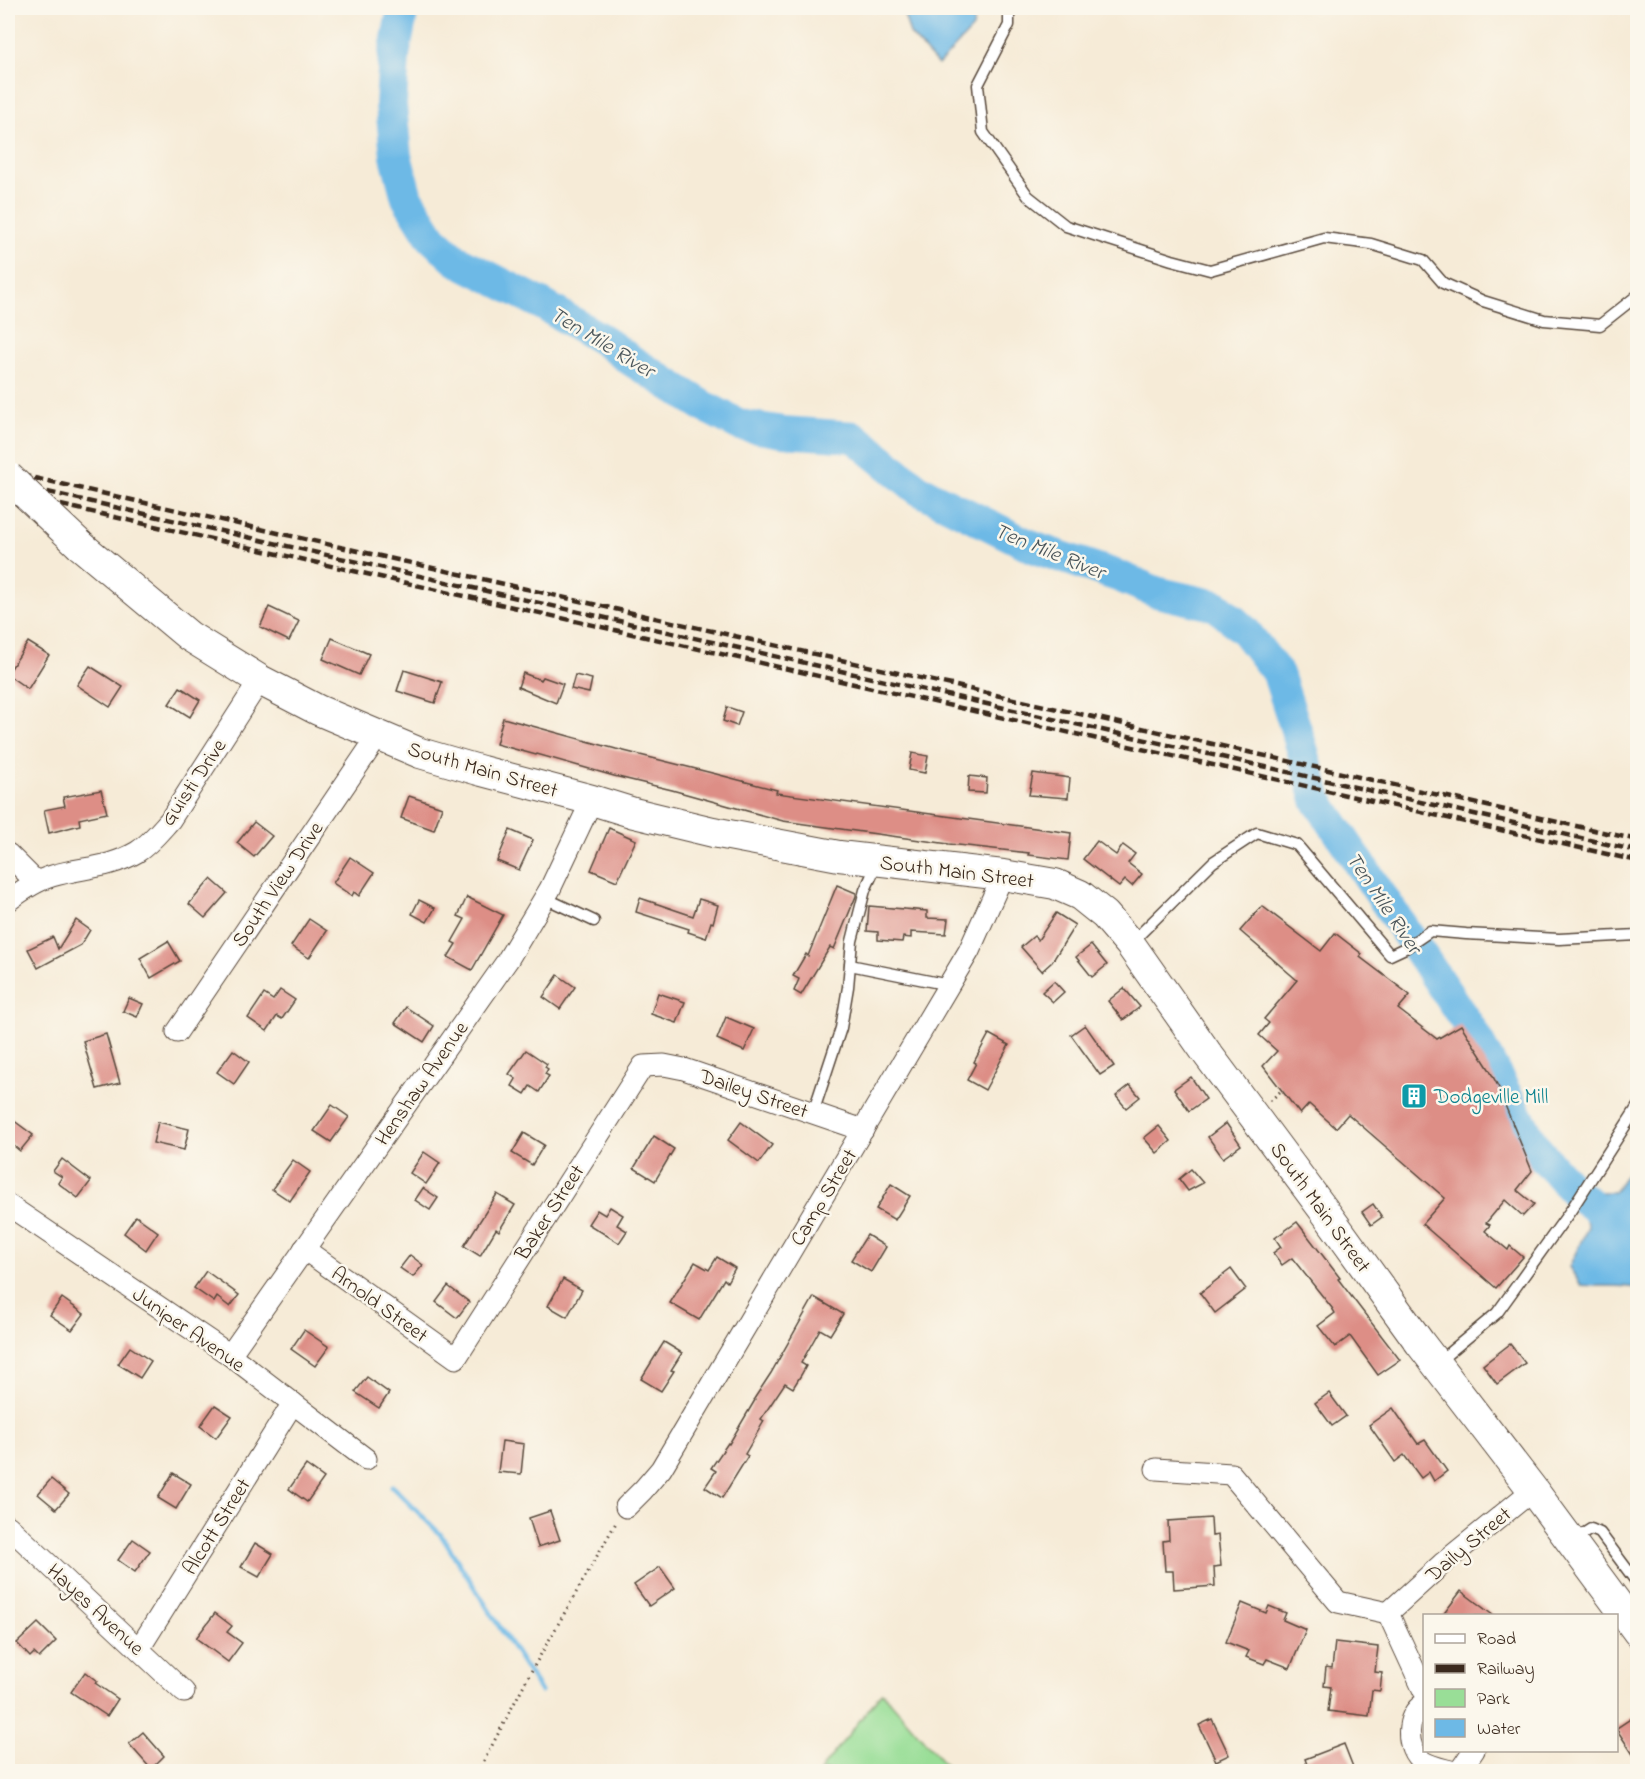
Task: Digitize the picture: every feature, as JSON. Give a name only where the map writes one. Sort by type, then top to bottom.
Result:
[{"type":"main road","name":"South Main Street","points":[[8,477],[80,545],[189,636],[260,680],[318,710],[420,753],[634,813],[713,832],[839,856],[1003,875],[1055,884],[1080,895],[1105,915],[1130,944],[1206,1052],[1436,1364],[1635,1624]]},
{"type":"street","name":"Guisti Drive","points":[[8,901],[36,882],[115,862],[137,851],[154,838],[170,820],[260,680]]},
{"type":"street","name":"South View Drive","points":[[177,1032],[378,736]]},
{"type":"street","name":"Henshaw Avenue","points":[[230,1355],[507,960],[545,898],[592,800]]},
{"type":"street","points":[[8,854],[36,882]]},
{"type":"street","name":"Camp Street","points":[[626,1507],[661,1469],[969,951],[1003,875]]},
{"type":"street","name":"Dailey Street","points":[[643,1066],[664,1065],[684,1069],[863,1130]]},
{"type":"street","name":"Baker Street","points":[[456,1358],[643,1066]]},
{"type":"street","name":"Juniper Avenue","points":[[8,1205],[230,1355],[366,1459]]},
{"type":"street","name":"Arnold Street","points":[[304,1249],[456,1358]]},
{"type":"street","name":"Alcott Street","points":[[139,1649],[293,1403]]},
{"type":"street","points":[[1156,1469],[1231,1474],[1338,1602],[1388,1613],[1423,1687]]},
{"type":"street","name":"Daily Street","points":[[1388,1613],[1442,1564],[1533,1490]]},
{"type":"street","name":"Hayes Avenue","points":[[8,1526],[184,1692]]},
{"type":"street","points":[[1423,1705],[1419,1707],[1410,1722],[1410,1745],[1421,1761],[1454,1772]]},
{"type":"street","points":[[1460,1772],[1473,1752]]},
{"type":"lane","points":[[1009,8],[1009,25],[978,85],[983,132],[1028,195],[1066,226],[1210,270],[1324,238],[1371,244],[1423,260],[1443,283],[1483,301],[1544,320],[1600,325],[1638,295]]},
{"type":"lane","points":[[1130,944],[1213,862],[1257,832],[1297,845],[1390,955],[1430,931],[1559,939],[1638,935]]},
{"type":"lane","points":[[813,1113],[841,1028],[852,941],[859,911],[865,890],[878,861]]},
{"type":"lane","points":[[545,898],[594,921]]},
{"type":"lane","points":[[850,965],[949,985]]},
{"type":"lane","points":[[1436,1364],[1497,1313],[1571,1210],[1638,1106]]},
{"type":"lane","points":[[1571,1542],[1591,1529],[1596,1530],[1638,1584]]},
{"type":"path","points":[[1269,1102],[1282,1090]]},
{"type":"path","points":[[478,1772],[528,1677],[626,1507]]},
{"type":"green space","points":[[882,1692],[951,1771],[820,1771]]},
{"type":"water","points":[[902,8],[976,8],[973,28],[938,65],[910,34]]},
{"type":"water","points":[[1637,1158],[1637,1288],[1581,1285],[1569,1267],[1588,1227],[1585,1217],[1568,1201],[1583,1179],[1597,1192],[1614,1192]]},
{"type":"building","points":[[269,607],[299,621],[289,641],[260,627]]},
{"type":"building","points":[[332,638],[369,654],[359,675],[323,659]]},
{"type":"building","points":[[28,642],[49,655],[28,689],[8,673]]},
{"type":"building","points":[[90,666],[123,687],[110,707],[77,685]]},
{"type":"building","points":[[404,670],[442,682],[435,703],[397,691]]},
{"type":"building","points":[[523,673],[541,680],[543,677],[563,684],[556,703],[518,687]]},
{"type":"building","points":[[575,675],[592,679],[589,693],[571,689]]},
{"type":"building","points":[[180,687],[200,700],[190,717],[169,704]]},
{"type":"building","points":[[727,707],[742,712],[737,726],[723,721]]},
{"type":"building","points":[[503,718],[777,790],[776,793],[1071,833],[1068,860],[783,821],[496,744]]},
{"type":"building","points":[[912,753],[928,756],[925,773],[909,770]]},
{"type":"building","points":[[1033,773],[1070,778],[1068,798],[1029,795]]},
{"type":"building","points":[[969,776],[987,778],[986,793],[968,792]]},
{"type":"building","points":[[101,790],[107,813],[79,819],[80,825],[49,833],[44,810],[65,806],[63,797]]},
{"type":"building","points":[[409,796],[442,807],[434,830],[401,818]]},
{"type":"building","points":[[254,822],[272,836],[254,857],[237,843]]},
{"type":"building","points":[[609,828],[636,840],[617,881],[591,870]]},
{"type":"building","points":[[510,830],[533,840],[519,870],[497,861]]},
{"type":"building","points":[[1097,841],[1116,855],[1123,845],[1135,854],[1128,863],[1142,874],[1132,886],[1125,880],[1119,887],[1083,859]]},
{"type":"building","points":[[350,857],[374,873],[359,896],[354,892],[352,896],[333,883]]},
{"type":"building","points":[[211,879],[227,893],[205,918],[189,904]]},
{"type":"building","points":[[837,885],[856,893],[856,896],[834,949],[830,947],[801,995],[794,991],[799,979],[793,976],[806,954],[808,956]]},
{"type":"building","points":[[467,897],[503,915],[472,970],[448,957],[456,944],[452,942],[465,919],[458,916]]},
{"type":"building","points":[[640,898],[693,916],[699,899],[718,905],[706,938],[688,932],[689,929],[636,912]]},
{"type":"building","points":[[419,900],[435,908],[427,922],[412,914]]},
{"type":"building","points":[[869,906],[927,911],[927,918],[948,919],[946,934],[911,932],[911,938],[903,937],[902,942],[878,940],[878,932],[867,931]]},
{"type":"building","name":"Dodgeville Mill","points":[[1262,906],[1321,951],[1335,933],[1362,954],[1360,957],[1410,995],[1398,1009],[1437,1039],[1461,1025],[1489,1069],[1501,1092],[1532,1171],[1517,1190],[1534,1204],[1523,1216],[1505,1200],[1486,1223],[1490,1225],[1485,1231],[1508,1250],[1510,1246],[1523,1257],[1496,1288],[1422,1224],[1445,1198],[1348,1114],[1336,1128],[1309,1104],[1300,1114],[1263,1066],[1277,1051],[1259,1035],[1269,1023],[1264,1019],[1297,980],[1240,931]]},
{"type":"building","points":[[1056,913],[1075,925],[1052,962],[1042,971],[1021,947],[1034,936],[1038,940]]},
{"type":"building","points":[[309,919],[327,931],[309,958],[291,946]]},
{"type":"building","points":[[76,920],[90,930],[81,945],[38,968],[28,949],[53,937],[58,949]]},
{"type":"building","points":[[168,941],[180,961],[151,978],[140,958]]},
{"type":"building","points":[[1091,945],[1107,965],[1092,977],[1076,957]]},
{"type":"building","points":[[558,975],[575,987],[560,1009],[543,997]]},
{"type":"building","points":[[1054,981],[1064,992],[1053,1002],[1042,992]]},
{"type":"building","points":[[1124,988],[1140,1007],[1123,1020],[1108,1001]]},
{"type":"building","points":[[280,990],[295,1000],[282,1019],[277,1016],[267,1031],[248,1018],[264,994],[273,1000]]},
{"type":"building","points":[[658,993],[685,1002],[677,1023],[651,1014]]},
{"type":"building","points":[[129,998],[143,1004],[137,1017],[123,1011]]},
{"type":"building","points":[[406,1007],[434,1026],[424,1042],[395,1023]]},
{"type":"building","points":[[726,1017],[754,1029],[744,1051],[717,1039]]},
{"type":"building","points":[[1085,1025],[1114,1066],[1100,1075],[1071,1035]]},
{"type":"building","points":[[106,1034],[120,1083],[97,1089],[83,1041]]},
{"type":"building","points":[[989,1034],[1009,1045],[985,1090],[967,1080]]},
{"type":"building","points":[[233,1050],[249,1062],[234,1084],[217,1072]]},
{"type":"building","points":[[526,1050],[547,1064],[545,1067],[548,1069],[545,1074],[549,1076],[539,1092],[530,1086],[525,1094],[512,1086],[516,1079],[509,1074]]},
{"type":"building","points":[[1191,1077],[1206,1099],[1189,1111],[1174,1089]]},
{"type":"building","points":[[1130,1085],[1140,1097],[1126,1108],[1116,1096]]},
{"type":"building","points":[[332,1105],[349,1117],[331,1142],[314,1131]]},
{"type":"building","points":[[13,1120],[33,1135],[20,1151],[8,1141],[8,1128]]},
{"type":"building","points":[[158,1122],[189,1129],[184,1150],[153,1143]]},
{"type":"building","points":[[741,1122],[772,1145],[759,1163],[728,1140]]},
{"type":"building","points":[[1226,1123],[1241,1145],[1223,1158],[1208,1137]]},
{"type":"building","points":[[1159,1126],[1171,1141],[1157,1153],[1144,1138]]},
{"type":"building","points":[[524,1133],[544,1145],[532,1165],[512,1153]]},
{"type":"building","points":[[654,1136],[674,1149],[655,1181],[634,1168]]},
{"type":"building","points":[[424,1152],[440,1163],[426,1184],[410,1173]]},
{"type":"building","points":[[62,1159],[91,1181],[78,1198],[58,1183],[62,1177],[53,1171]]},
{"type":"building","points":[[293,1160],[310,1172],[290,1201],[272,1189]]},
{"type":"building","points":[[1191,1169],[1203,1183],[1188,1191],[1179,1179]]},
{"type":"building","points":[[891,1184],[910,1196],[895,1220],[876,1209]]},
{"type":"building","points":[[423,1188],[438,1198],[430,1210],[415,1200]]},
{"type":"building","points":[[497,1194],[515,1205],[499,1231],[496,1229],[480,1256],[464,1246]]},
{"type":"building","points":[[1373,1204],[1382,1217],[1371,1225],[1362,1212]]},
{"type":"building","points":[[610,1207],[623,1215],[617,1225],[627,1231],[619,1243],[588,1224],[597,1210],[605,1215]]},
{"type":"building","points":[[136,1216],[158,1232],[146,1250],[124,1233]]},
{"type":"building","points":[[1297,1222],[1400,1360],[1378,1375],[1350,1336],[1335,1347],[1318,1326],[1335,1313],[1332,1308],[1292,1258],[1282,1265],[1273,1253],[1281,1247],[1275,1238]]},
{"type":"building","points":[[867,1235],[886,1247],[871,1272],[851,1260]]},
{"type":"building","points":[[410,1255],[423,1265],[413,1277],[400,1268]]},
{"type":"building","points":[[717,1257],[735,1268],[727,1282],[724,1279],[699,1320],[670,1303],[695,1262],[709,1270]]},
{"type":"building","points":[[1231,1269],[1246,1289],[1215,1313],[1200,1293]]},
{"type":"building","points":[[206,1271],[239,1295],[230,1307],[217,1297],[214,1302],[194,1288]]},
{"type":"building","points":[[563,1279],[582,1290],[567,1317],[548,1306]]},
{"type":"building","points":[[448,1286],[469,1302],[457,1318],[436,1302]]},
{"type":"building","points":[[814,1297],[843,1314],[830,1335],[820,1329],[801,1363],[806,1366],[801,1375],[793,1388],[785,1383],[761,1419],[764,1421],[745,1454],[748,1456],[722,1498],[705,1487],[716,1471],[711,1468],[729,1444]]},
{"type":"building","points":[[62,1298],[84,1314],[72,1330],[50,1315]]},
{"type":"building","points":[[304,1330],[329,1347],[315,1366],[291,1349]]},
{"type":"building","points":[[664,1342],[682,1353],[661,1391],[641,1379]]},
{"type":"building","points":[[1510,1344],[1525,1363],[1497,1384],[1483,1365]]},
{"type":"building","points":[[130,1347],[151,1361],[140,1378],[118,1364]]},
{"type":"building","points":[[367,1377],[389,1393],[379,1408],[355,1392]]},
{"type":"building","points":[[1329,1393],[1346,1416],[1332,1426],[1315,1403]]},
{"type":"building","points":[[215,1405],[232,1416],[216,1438],[200,1426]]},
{"type":"building","points":[[1393,1408],[1418,1444],[1425,1440],[1447,1471],[1434,1481],[1429,1472],[1421,1478],[1404,1455],[1395,1462],[1369,1425]]},
{"type":"building","points":[[502,1441],[524,1444],[521,1474],[498,1472]]},
{"type":"building","points":[[306,1465],[324,1478],[307,1502],[289,1489]]},
{"type":"building","points":[[173,1473],[191,1484],[176,1509],[158,1498]]},
{"type":"building","points":[[51,1479],[69,1494],[56,1509],[38,1494]]},
{"type":"building","points":[[550,1511],[560,1540],[538,1547],[529,1518]]},
{"type":"building","points":[[1211,1518],[1212,1536],[1218,1535],[1221,1566],[1214,1567],[1215,1586],[1174,1589],[1173,1571],[1165,1571],[1163,1541],[1169,1540],[1168,1521]]},
{"type":"building","points":[[133,1539],[150,1551],[135,1572],[118,1560]]},
{"type":"building","points":[[255,1543],[273,1554],[259,1577],[241,1567]]},
{"type":"building","points":[[660,1567],[675,1588],[649,1606],[634,1585]]},
{"type":"building","points":[[1461,1591],[1491,1614],[1444,1614]]},
{"type":"building","points":[[1242,1603],[1266,1613],[1269,1606],[1286,1613],[1283,1620],[1306,1630],[1290,1668],[1267,1659],[1264,1664],[1246,1657],[1249,1651],[1226,1642]]},
{"type":"building","points":[[215,1613],[232,1626],[227,1632],[242,1643],[228,1662],[196,1638]]},
{"type":"building","points":[[38,1623],[56,1641],[39,1658],[34,1653],[30,1657],[17,1643]]},
{"type":"building","points":[[1335,1642],[1378,1647],[1375,1672],[1382,1673],[1380,1691],[1372,1690],[1369,1716],[1328,1711],[1331,1687],[1324,1686],[1326,1667],[1332,1668]]},
{"type":"building","points":[[85,1672],[97,1681],[95,1683],[118,1699],[107,1716],[71,1692]]},
{"type":"building","points":[[1638,1714],[1638,1762],[1618,1732],[1618,1727]]},
{"type":"building","points":[[1212,1719],[1229,1755],[1216,1761],[1199,1725]]},
{"type":"building","points":[[143,1732],[164,1756],[151,1769],[129,1744]]},
{"type":"building","points":[[1344,1744],[1355,1772],[1310,1772],[1305,1759]]},
{"type":"waterway","name":"Ten Mile River","points":[[403,8],[394,55],[391,105],[396,156],[407,198],[432,238],[456,260],[540,303],[603,340],[707,408],[740,425],[783,432],[854,437],[919,490],[1035,548],[1118,576],[1156,592],[1217,606],[1245,631],[1278,674],[1317,800],[1473,1032],[1534,1146],[1575,1193],[1604,1214],[1638,1233]]},
{"type":"waterway","points":[[392,1486],[441,1535],[541,1692]]},
{"type":"railway","points":[[8,472],[1638,840]]},
{"type":"railway","points":[[8,483],[1638,851]]},
{"type":"railway","points":[[8,493],[1638,861]]},
{"type":"place","name":"Dodgeville Mill","points":[[1414,1096]]}]
